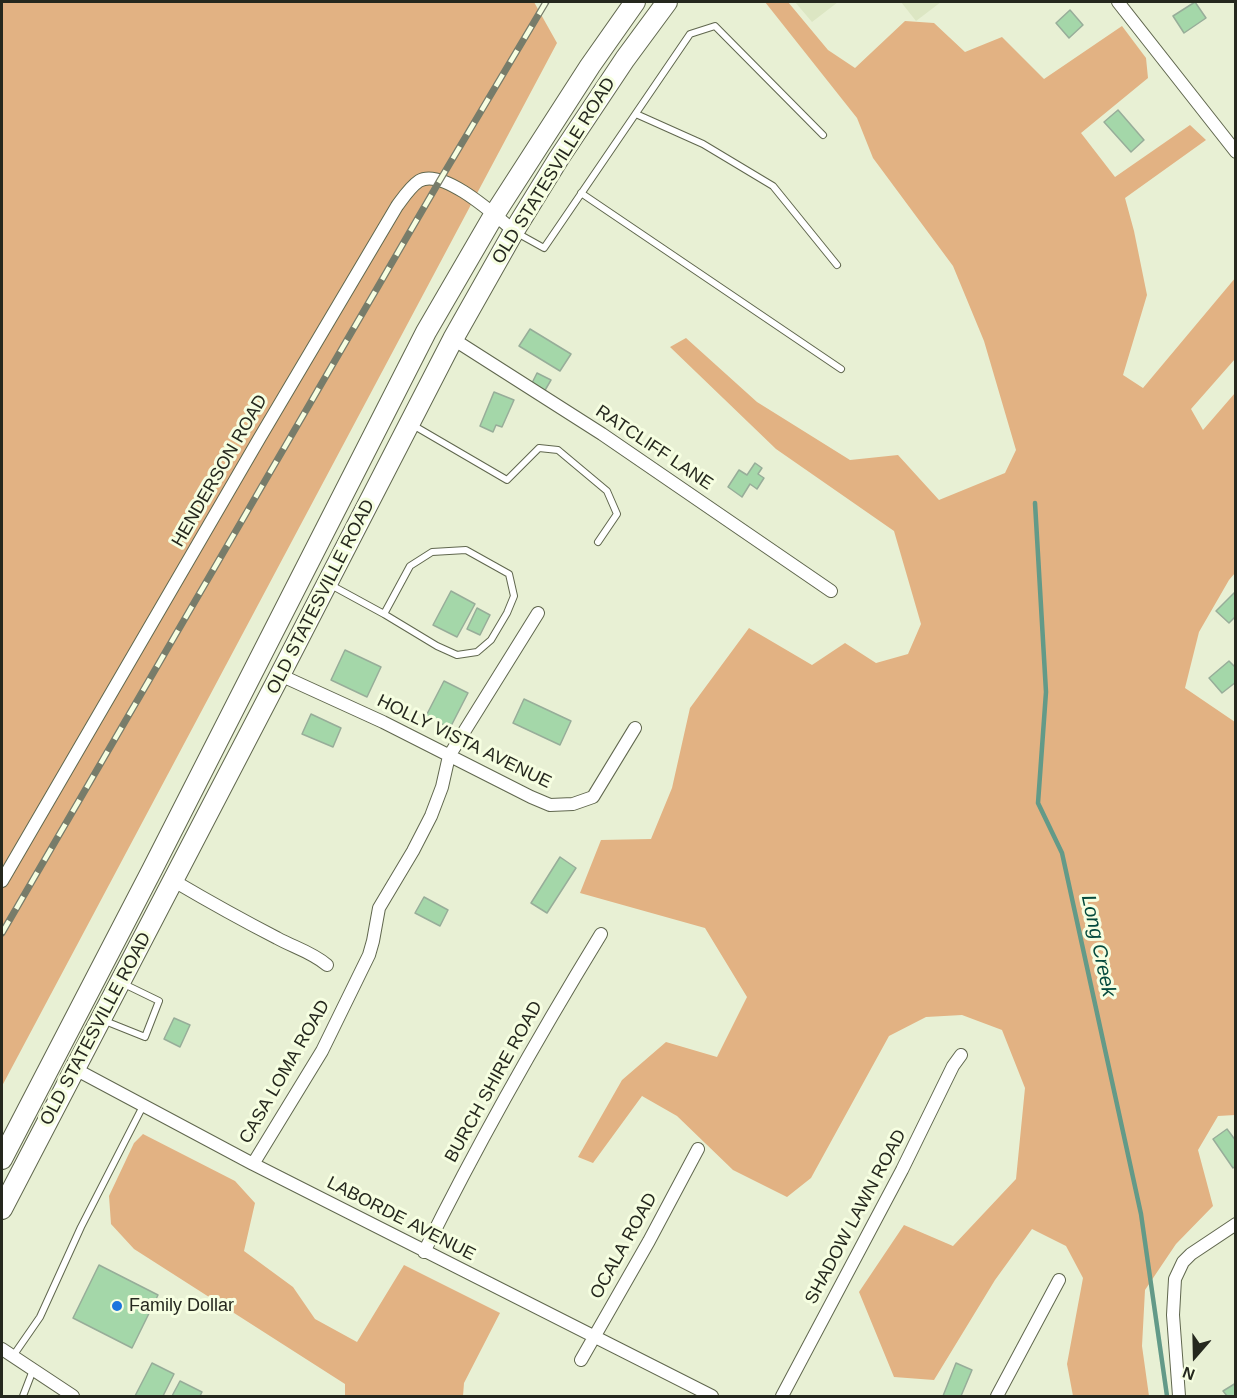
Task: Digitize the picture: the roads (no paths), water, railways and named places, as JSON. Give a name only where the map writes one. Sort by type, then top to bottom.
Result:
[{"type":"main road","name":"OLD STATESVILLE ROAD","points":[[2,1159],[426,332],[494,215],[590,66],[635,2]]},
{"type":"main road","name":"OLD STATESVILLE ROAD","points":[[2,1209],[453,339],[514,231],[559,158],[625,59],[667,2]]},
{"type":"street","points":[[1118,2],[1236,152]]},
{"type":"street","name":"HENDERSON ROAD","points":[[2,881],[397,206],[418,182],[430,178],[440,180],[476,200],[514,231]]},
{"type":"street","name":"RATCLIFF LANE","points":[[453,339],[602,434],[831,591]]},
{"type":"street","name":"CASA LOMA ROAD","points":[[253,1164],[322,1051],[369,955],[379,908],[431,816],[442,788],[449,756],[538,614]]},
{"type":"street","name":"HOLLY VISTA AVENUE","points":[[280,675],[383,722],[550,805],[573,804],[593,797],[635,728]]},
{"type":"street","points":[[174,880],[216,906],[303,950],[327,965]]},
{"type":"street","name":"BURCH SHIRE ROAD","points":[[424,1252],[454,1191],[527,1058],[601,934]]},
{"type":"street","name":"SHADOW LAWN ROAD","points":[[782,1396],[902,1170],[953,1066],[961,1055]]},
{"type":"street","name":"LABORDE AVENUE","points":[[75,1069],[424,1252],[712,1396]]},
{"type":"street","name":"OCALA ROAD","points":[[581,1360],[698,1149]]},
{"type":"street","points":[[1179,1396],[1173,1315],[1175,1279],[1183,1262],[1191,1254],[1236,1224]]},
{"type":"street","points":[[997,1396],[1059,1280]]},
{"type":"street","points":[[2,1349],[73,1396]]},
{"type":"lane","points":[[514,231],[544,248],[690,34],[715,26],[823,135]]},
{"type":"lane","points":[[636,114],[703,144],[773,186],[837,265]]},
{"type":"lane","points":[[581,194],[841,369]]},
{"type":"lane","points":[[411,423],[507,480],[539,448],[558,450],[608,491],[617,514],[598,542]]},
{"type":"lane","points":[[328,584],[457,655],[477,652],[491,640],[514,596],[509,574],[466,550],[432,552],[410,566],[384,614]]},
{"type":"lane","points":[[101,1020],[145,1037],[159,1001],[121,982]]},
{"type":"lane","points":[[13,1357],[40,1317],[81,1227],[143,1106]]},
{"type":"lane","points":[[23,1396],[33,1370]]},
{"type":"waterway","name":"Long Creek","points":[[1035,503],[1046,692],[1038,803],[1062,853],[1141,1214],[1167,1396]]},
{"type":"railway","points":[[2,933],[546,2]]},
{"type":"place","name":"Family Dollar","points":[[117,1306]]}]
